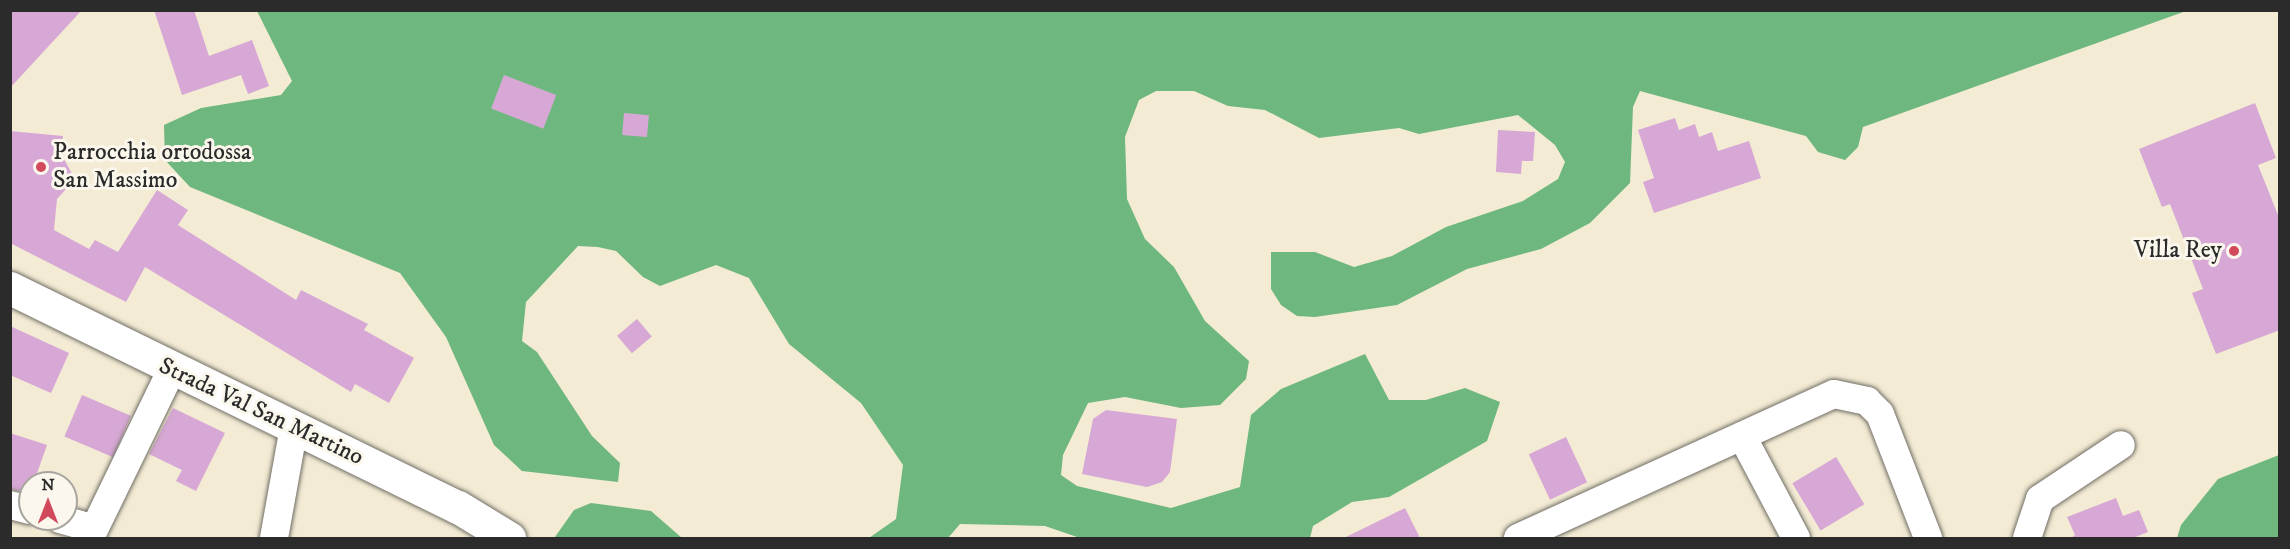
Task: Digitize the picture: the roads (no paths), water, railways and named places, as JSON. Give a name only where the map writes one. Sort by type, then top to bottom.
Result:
[{"type":"street","name":"Strada Val San Martino","points":[[10,288],[458,507],[509,538]]},
{"type":"street","points":[[78,527],[92,534],[172,369]]},
{"type":"street","points":[[1518,538],[1742,435],[1816,398],[1834,394],[1867,401],[1880,414],[1928,538]]},
{"type":"street","points":[[274,538],[294,427]]},
{"type":"street","points":[[1742,435],[1796,538]]},
{"type":"street","points":[[2026,538],[2040,498],[2121,445]]},
{"type":"place","name":"Parrocchia ortodossa San Massimo","points":[[41,167]]},
{"type":"place","name":"Villa Rey","points":[[2234,251]]}]
